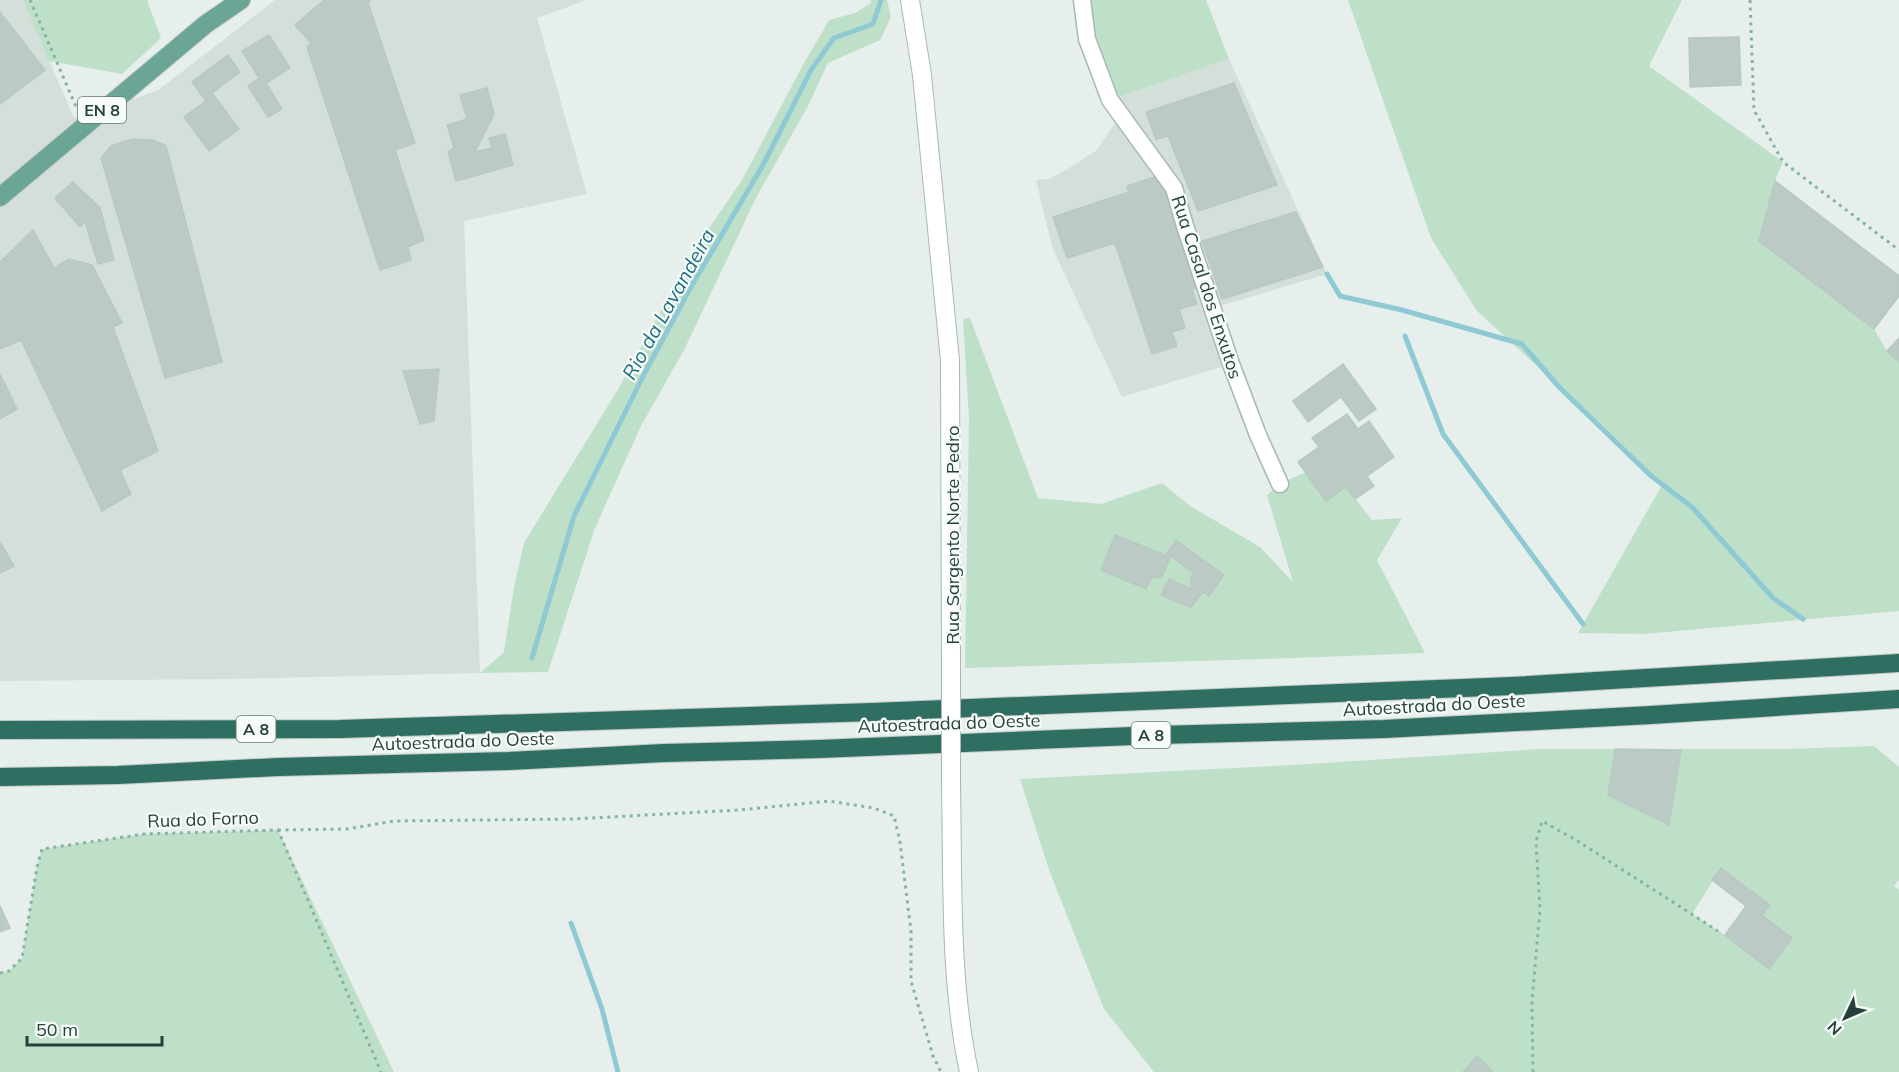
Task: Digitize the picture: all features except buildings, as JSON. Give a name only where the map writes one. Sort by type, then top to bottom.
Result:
[{"type":"highway","name":"Autoestrada do Oeste","points":[[0,730],[340,729],[873,712],[1500,687],[1899,663]]},
{"type":"highway","name":"Autoestrada do Oeste","points":[[0,777],[118,775],[278,767],[509,761],[1157,735],[1384,729],[1899,699]]},
{"type":"main road","name":"EN 8","points":[[206,24],[230,0]]},
{"type":"main road","name":"EN 8","points":[[0,197],[206,24],[241,0]]},
{"type":"street","name":"Rua Sargento Norte Pedro","points":[[910,0],[922,75],[950,361],[951,785],[956,973],[962,1037],[969,1072]]},
{"type":"street","name":"Rua Casal dos Enxutos","points":[[1082,0],[1087,39],[1110,100],[1174,188],[1231,364],[1258,435],[1280,483]]},
{"type":"path","points":[[30,0],[84,125]]},
{"type":"path","points":[[1750,0],[1754,110],[1783,162],[1899,250]]},
{"type":"path","points":[[278,831],[347,829],[394,821],[573,819],[739,810],[829,801],[874,808],[894,816],[900,842],[911,931],[911,981],[933,1056],[941,1072]]},
{"type":"path","points":[[1533,1072],[1532,1002],[1540,909],[1536,843],[1542,821],[1576,840],[1718,931]]},
{"type":"path","name":"Rua do Forno","points":[[0,973],[9,971],[22,958],[42,849],[144,834],[278,831],[381,1072]]},
{"type":"shaded area","points":[[0,0],[23,0],[74,118],[157,91],[275,0],[587,0],[537,18],[587,194],[464,221],[480,673],[230,679],[0,681]]},
{"type":"shaded area","points":[[1229,59],[1327,274],[1213,308],[1231,364],[1122,397],[1052,247],[1036,180],[1049,179],[1097,150],[1116,121],[1110,100]]},
{"type":"green space","points":[[23,0],[147,0],[161,38],[122,74],[49,61]]},
{"type":"green space","points":[[871,0],[887,0],[891,17],[880,40],[828,63],[808,106],[757,196],[684,350],[641,426],[595,528],[548,672],[480,673],[504,652],[514,587],[524,543],[620,386],[691,255],[742,180],[829,20],[855,13],[871,3]]},
{"type":"green space","points":[[1082,0],[1206,0],[1229,59],[1110,100]]},
{"type":"green space","points":[[1348,0],[1682,0],[1649,66],[1783,162],[1777,175],[1759,241],[1874,329],[1887,351],[1899,362],[1899,611],[1644,634],[1578,633],[1662,485],[1477,311],[1431,238]]},
{"type":"green space","points":[[970,318],[1038,498],[1101,504],[1162,483],[1190,506],[1260,547],[1293,582],[1267,495],[1280,484],[1306,472],[1326,501],[1346,487],[1372,520],[1402,518],[1377,560],[1425,653],[965,668],[969,418],[963,319]]},
{"type":"green space","points":[[1874,746],[1899,767],[1899,880],[1894,886],[1899,890],[1899,1072],[1154,1072],[1104,1009],[1049,870],[1020,779],[1541,749],[1787,749]],"holes":[[[1721,868],[1770,905],[1762,915],[1792,938],[1769,968],[1692,914]]]},
{"type":"green space","points":[[278,830],[394,1072],[0,1072],[0,973],[9,971],[22,958],[42,849],[144,834]]},
{"type":"waterway","name":"Rio da Lavandeira","points":[[532,658],[574,516],[642,378],[692,285],[763,165],[811,70],[834,38],[873,24],[881,0]]},
{"type":"waterway","points":[[1327,274],[1340,296],[1402,310],[1522,344],[1560,388],[1650,475],[1692,507],[1773,598],[1803,619]]},
{"type":"waterway","points":[[1405,336],[1443,434],[1583,624]]},
{"type":"waterway","name":"Rio da Lavandeira","points":[[571,923],[602,1009],[618,1072]]}]
